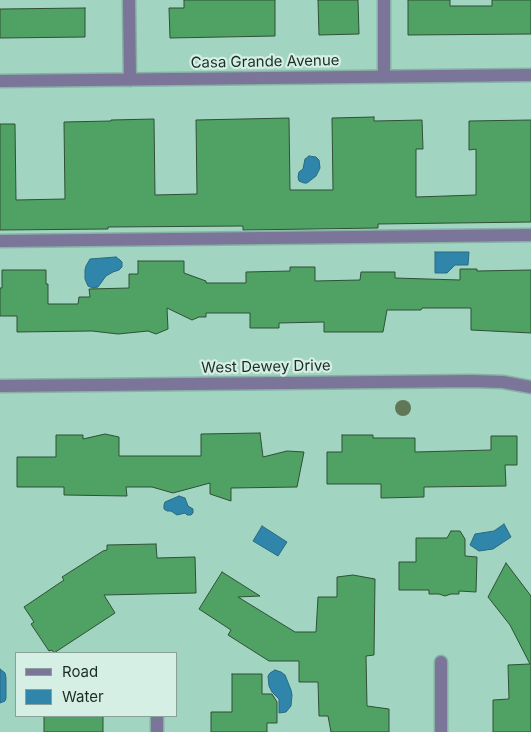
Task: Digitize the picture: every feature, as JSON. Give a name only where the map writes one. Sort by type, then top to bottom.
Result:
[{"type":"street","points":[[129,0],[130,80]]},
{"type":"street","points":[[384,0],[384,77]]},
{"type":"street","name":"Casa Grande Avenue","points":[[0,82],[531,75]]},
{"type":"street","points":[[0,240],[531,235]]},
{"type":"street","name":"West Dewey Drive","points":[[0,386],[472,380],[502,382],[531,387]]},
{"type":"street","points":[[441,662],[441,732]]},
{"type":"street","points":[[157,717],[157,732]]},
{"type":"water","points":[[309,156],[316,157],[319,160],[320,168],[316,176],[307,183],[304,183],[299,181],[298,177],[299,172],[303,169],[305,159]]},
{"type":"water","points":[[435,252],[469,252],[468,265],[455,265],[447,273],[435,273]]},
{"type":"water","points":[[116,257],[122,262],[122,267],[106,276],[98,287],[88,286],[85,279],[85,270],[90,259]]},
{"type":"water","points":[[179,496],[185,498],[188,506],[193,509],[191,515],[185,513],[177,515],[164,509],[165,502]]},
{"type":"water","points":[[504,524],[511,537],[493,549],[479,551],[470,545],[475,534],[494,531]]},
{"type":"water","points":[[262,526],[287,542],[278,556],[253,541]]},
{"type":"water","points":[[0,669],[5,673],[6,698],[5,701],[0,703]]},
{"type":"water","points":[[275,670],[285,675],[291,690],[291,706],[286,712],[279,713],[279,699],[269,686],[268,676]]},
{"type":"building","points":[[184,0],[275,0],[275,36],[170,38],[169,8],[184,8]]},
{"type":"building","points":[[318,0],[358,0],[359,34],[319,35]]},
{"type":"building","points":[[408,0],[450,0],[450,6],[492,6],[492,0],[531,0],[531,34],[408,35]]},
{"type":"building","points":[[85,8],[85,37],[0,38],[0,9]]},
{"type":"building","points":[[374,117],[374,121],[422,120],[423,149],[416,149],[416,197],[476,195],[476,149],[469,150],[469,121],[531,120],[531,222],[378,224],[378,228],[243,230],[243,226],[0,230],[0,124],[15,124],[16,200],[65,199],[64,122],[154,119],[155,195],[197,194],[196,120],[289,118],[290,190],[333,190],[332,118]]},
{"type":"building","points":[[138,261],[184,261],[184,273],[206,281],[206,283],[246,283],[246,272],[290,271],[290,267],[315,267],[315,281],[360,280],[361,272],[395,272],[395,278],[460,280],[460,269],[477,269],[477,271],[531,270],[531,333],[471,330],[471,308],[387,310],[383,332],[324,332],[324,322],[279,323],[279,328],[250,328],[250,313],[206,313],[206,317],[192,320],[167,308],[168,329],[156,334],[148,331],[118,334],[92,331],[17,332],[17,316],[0,316],[2,270],[46,270],[48,304],[78,304],[79,297],[90,297],[89,289],[129,288],[129,274],[138,274]]},
{"type":"building","points":[[260,433],[263,457],[287,451],[304,452],[297,487],[231,488],[231,501],[210,494],[210,483],[173,493],[152,487],[126,487],[127,496],[64,495],[64,487],[17,487],[17,457],[56,457],[56,435],[83,435],[83,439],[105,434],[119,437],[119,456],[201,456],[201,434]]},
{"type":"building","points":[[342,435],[373,435],[373,438],[415,438],[415,452],[491,450],[491,436],[517,436],[517,465],[505,465],[506,486],[424,487],[424,497],[381,498],[381,484],[327,484],[327,452],[342,452]]},
{"type":"building","points":[[451,531],[460,531],[465,539],[465,556],[477,557],[476,592],[459,591],[459,594],[445,596],[429,594],[429,590],[399,590],[399,562],[416,562],[416,538],[447,538]]},
{"type":"building","points":[[156,544],[157,558],[195,557],[196,593],[104,595],[115,613],[56,652],[49,651],[31,624],[34,622],[24,607],[64,580],[62,577],[107,550],[107,545]]},
{"type":"building","points":[[506,563],[531,596],[531,732],[493,732],[493,700],[509,699],[508,665],[530,664],[510,625],[488,597]]},
{"type":"building","points":[[222,572],[260,596],[238,597],[295,632],[316,632],[318,597],[337,597],[337,577],[353,575],[375,579],[374,655],[366,656],[367,706],[389,709],[389,732],[331,732],[328,716],[319,716],[318,682],[299,682],[299,661],[269,661],[228,635],[231,630],[199,609]]},
{"type":"building","points":[[232,674],[262,674],[262,694],[272,694],[277,702],[277,723],[267,723],[267,732],[211,732],[211,712],[232,712]]},
{"type":"building","points":[[44,717],[103,717],[103,732],[44,732]]}]
